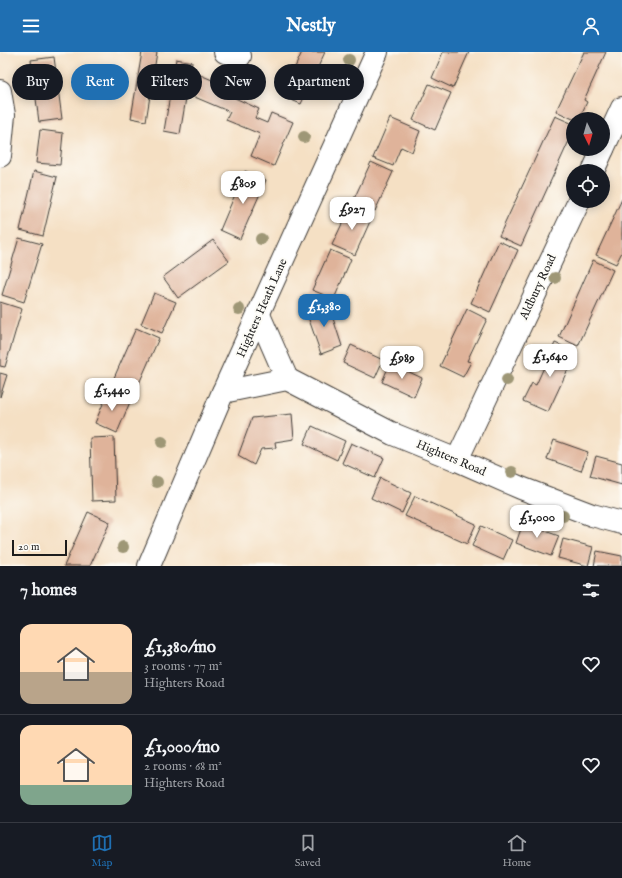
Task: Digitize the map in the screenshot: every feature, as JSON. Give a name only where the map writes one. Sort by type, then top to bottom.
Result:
[{"type":"street","name":"Highters Heath Lane","points":[[149,566],[224,392],[378,52]]},
{"type":"street","points":[[0,91],[4,114],[0,156]]},
{"type":"street","points":[[610,134],[622,108]]},
{"type":"street","name":"Aldbury Road","points":[[457,460],[576,208]]},
{"type":"street","points":[[224,392],[287,378],[259,315]]},
{"type":"street","name":"Highters Road","points":[[287,378],[393,434],[521,488],[592,515],[622,523]]},
{"type":"building","points":[[142,52],[157,52],[155,64],[140,64]]},
{"type":"building","points":[[302,52],[325,52],[319,64],[297,64]]},
{"type":"building","points":[[443,52],[469,52],[453,88],[432,78]]},
{"type":"building","points":[[584,52],[606,52],[584,100],[587,102],[582,112],[566,112],[566,116],[556,111]]},
{"type":"building","points":[[54,57],[55,64],[32,64],[31,60]]},
{"type":"building","points":[[176,59],[192,62],[192,64],[175,64]]},
{"type":"building","points":[[202,76],[210,79],[210,100],[239,100],[259,109],[255,118],[267,123],[271,113],[293,122],[274,166],[251,156],[260,134],[226,120],[230,112],[202,100]]},
{"type":"building","points":[[137,82],[137,100],[149,100],[146,121],[131,118]]},
{"type":"building","points":[[429,84],[451,93],[435,130],[413,120]]},
{"type":"building","points":[[36,100],[60,100],[62,119],[39,122]]},
{"type":"building","points":[[169,100],[186,100],[180,134],[164,131]]},
{"type":"building","points":[[292,100],[303,100],[301,104]]},
{"type":"building","points":[[555,116],[566,121],[566,147],[521,246],[499,236]]},
{"type":"building","points":[[390,118],[420,131],[412,152],[401,147],[393,166],[373,158]]},
{"type":"building","points":[[40,130],[63,133],[60,165],[36,163]]},
{"type":"building","points":[[371,162],[393,172],[375,211],[353,201]]},
{"type":"building","points":[[34,171],[57,177],[43,236],[20,230]]},
{"type":"building","points":[[245,171],[266,180],[240,239],[220,230]]},
{"type":"building","points":[[622,199],[622,252],[616,264],[596,255]]},
{"type":"building","points":[[350,207],[372,217],[355,255],[332,245]]},
{"type":"building","points":[[19,238],[42,244],[24,302],[2,295]]},
{"type":"building","points":[[213,240],[229,261],[178,298],[163,277]]},
{"type":"building","points":[[499,241],[518,250],[490,312],[471,303]]},
{"type":"building","points":[[330,250],[351,259],[334,299],[312,290]]},
{"type":"building","points":[[593,260],[613,270],[578,346],[559,337]]},
{"type":"building","points":[[154,293],[176,302],[162,333],[141,324]]},
{"type":"building","points":[[0,302],[22,309],[5,367],[0,366]]},
{"type":"building","points":[[328,303],[342,346],[321,354],[306,311]]},
{"type":"building","points":[[467,309],[487,319],[467,361],[471,362],[463,377],[440,366]]},
{"type":"building","points":[[136,328],[159,338],[133,397],[110,387]]},
{"type":"building","points":[[555,343],[576,352],[548,412],[523,401],[532,383],[536,385]]},
{"type":"building","points":[[351,345],[383,360],[375,378],[343,363]]},
{"type":"building","points":[[390,363],[422,378],[414,397],[382,382]]},
{"type":"building","points":[[0,373],[7,375],[0,397]]},
{"type":"building","points":[[108,392],[130,402],[117,433],[95,423]]},
{"type":"building","points":[[292,414],[294,439],[275,442],[276,448],[261,449],[254,465],[238,456],[252,418]]},
{"type":"building","points":[[312,426],[345,441],[337,460],[304,444]]},
{"type":"building","points":[[114,437],[116,500],[92,501],[90,438]]},
{"type":"building","points":[[554,440],[588,452],[581,471],[547,459]]},
{"type":"building","points":[[351,443],[384,458],[375,478],[342,463]]},
{"type":"building","points":[[596,456],[622,463],[622,485],[590,476]]},
{"type":"building","points":[[380,478],[411,493],[402,513],[371,498]]},
{"type":"building","points":[[415,496],[476,524],[467,544],[405,516]]},
{"type":"building","points":[[88,512],[110,522],[90,566],[64,566]]},
{"type":"building","points":[[523,523],[559,536],[551,556],[516,543]]},
{"type":"building","points":[[481,526],[512,540],[503,560],[472,546]]},
{"type":"building","points":[[563,539],[593,547],[588,566],[558,558]]},
{"type":"building","points":[[597,551],[622,556],[622,566],[594,566]]}]
